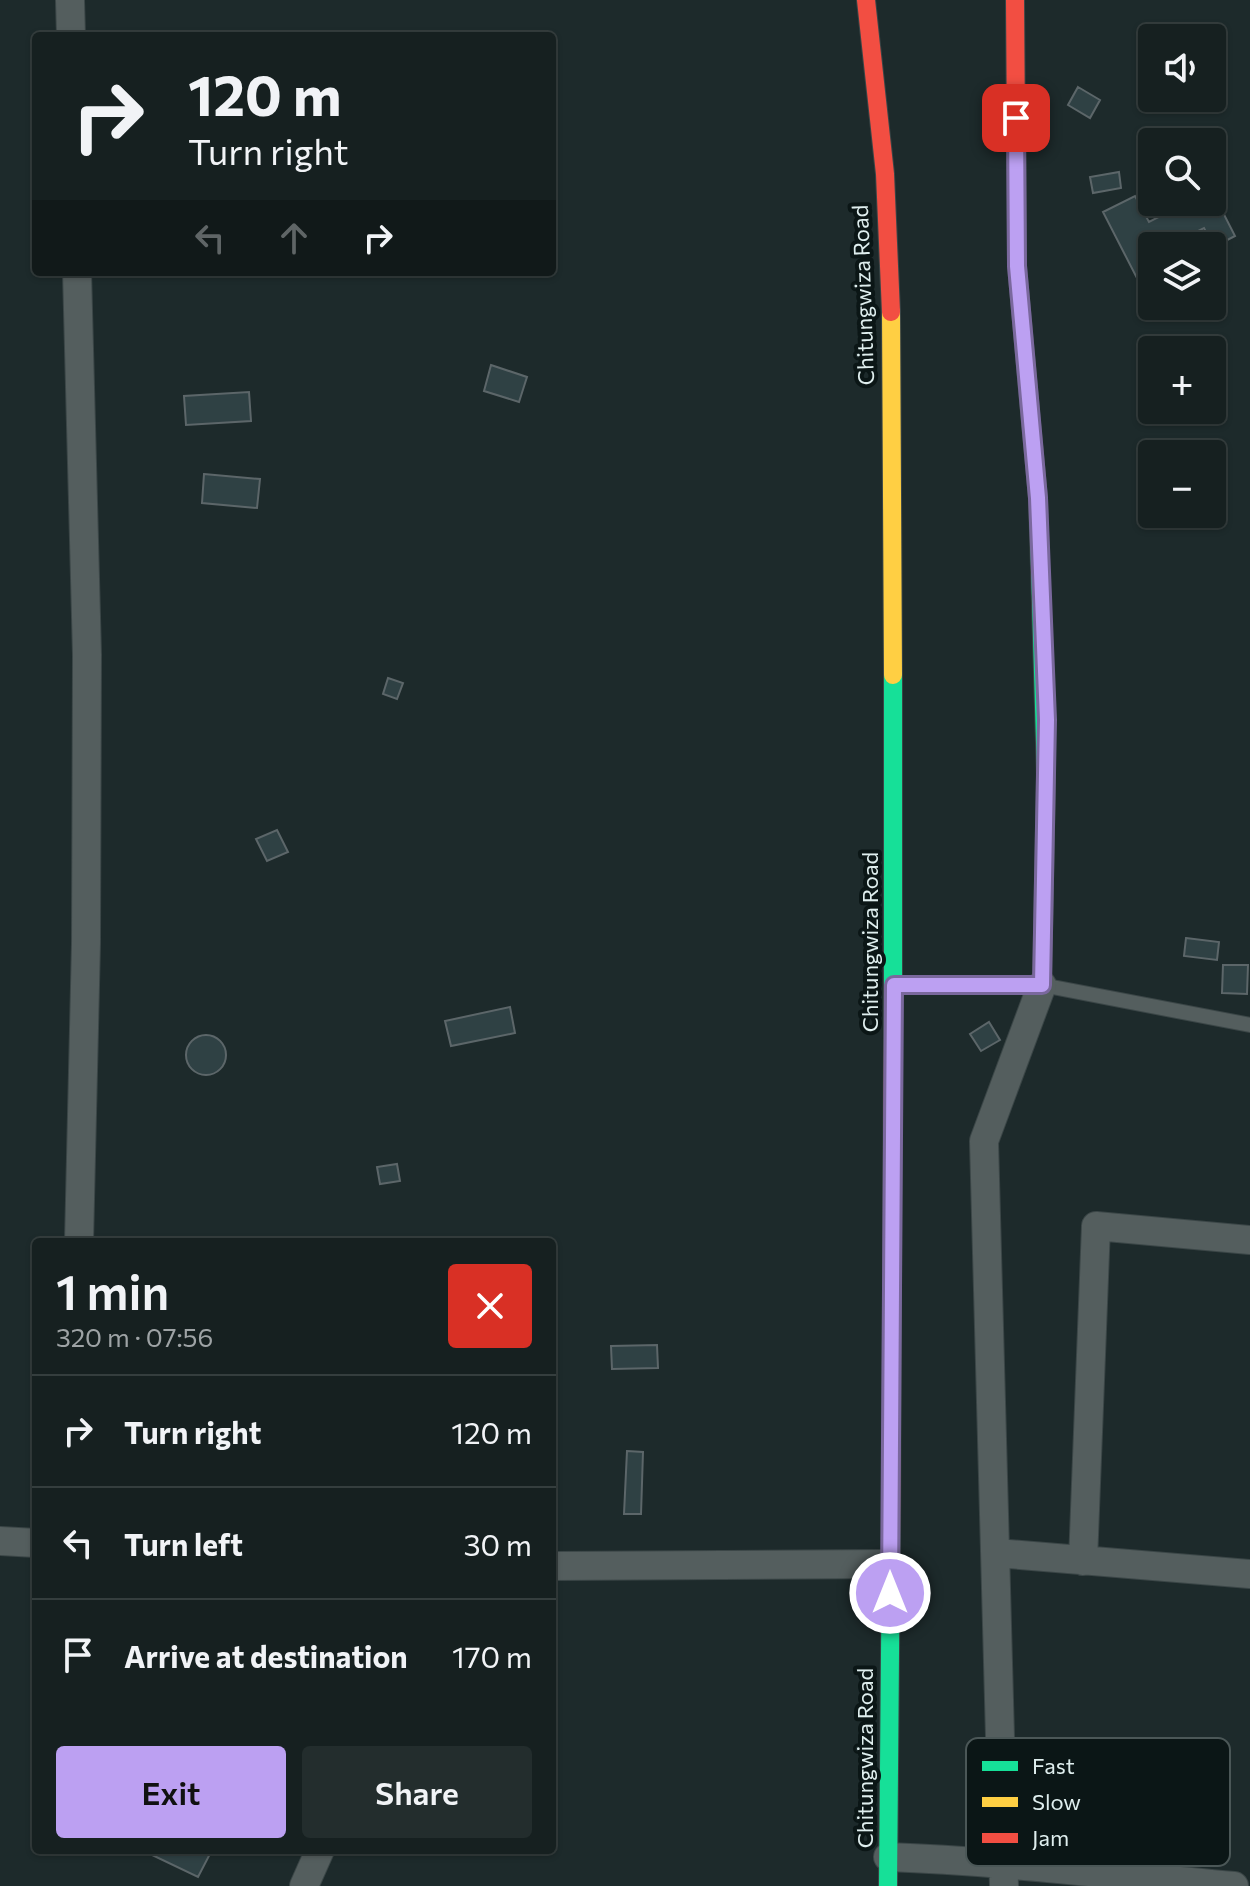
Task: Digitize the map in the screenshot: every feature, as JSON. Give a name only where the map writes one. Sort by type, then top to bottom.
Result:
[{"type":"main road","name":"Chitungwiza Road","points":[[866,0],[873,47],[890,294],[894,985],[888,1886]]},
{"type":"main road","points":[[894,985],[1042,985],[1047,720],[1038,498],[1017,266],[1015,0]]},
{"type":"street","points":[[70,0],[71,32]]},
{"type":"street","points":[[77,276],[87,655],[86,943],[79,1238]]},
{"type":"street","points":[[1000,1738],[984,1141],[1042,985]]},
{"type":"street","points":[[1083,1561],[1096,1226],[1250,1240]]},
{"type":"street","points":[[0,1541],[32,1543]]},
{"type":"street","points":[[996,1553],[1250,1574]]},
{"type":"street","points":[[556,1566],[890,1564]]},
{"type":"street","points":[[304,1886],[318,1854]]},
{"type":"street","points":[[888,1857],[1003,1874],[1097,1875],[1234,1886]]},
{"type":"lane","points":[[1042,985],[1250,1025]]},
{"type":"building","points":[[1078,87],[1100,100],[1090,118],[1068,105]]},
{"type":"building","points":[[1119,172],[1121,188],[1093,193],[1090,177]]},
{"type":"building","points":[[1135,196],[1138,216],[1146,216],[1149,222],[1161,216],[1225,216],[1235,236],[1226,241],[1226,232],[1206,232],[1204,228],[1196,232],[1138,232],[1138,280],[1103,212]]},
{"type":"building","points":[[491,365],[527,377],[519,402],[484,391]]},
{"type":"building","points":[[249,392],[251,421],[186,425],[184,396]]},
{"type":"building","points":[[204,474],[260,479],[257,508],[202,503]]},
{"type":"building","points":[[388,678],[403,683],[397,699],[383,694]]},
{"type":"building","points":[[277,830],[288,852],[267,861],[256,839]]},
{"type":"building","points":[[1186,938],[1219,942],[1217,960],[1184,956]]},
{"type":"building","points":[[1223,965],[1248,965],[1247,994],[1222,993]]},
{"type":"building","points":[[510,1007],[515,1033],[451,1046],[445,1021]]},
{"type":"building","points":[[989,1022],[1000,1040],[981,1051],[970,1034]]},
{"type":"building","points":[[206,1035],[220,1041],[226,1055],[220,1069],[206,1075],[192,1069],[186,1055],[192,1041]]},
{"type":"building","points":[[397,1164],[400,1181],[380,1184],[377,1167]]},
{"type":"building","points":[[657,1345],[658,1368],[612,1369],[611,1346]]},
{"type":"building","points":[[627,1451],[643,1452],[641,1514],[624,1514]]},
{"type":"building","points":[[150,1854],[210,1854],[198,1877]]},
{"type":"traffic: fast","points":[[1031,423],[1038,498],[1046,777]]},
{"type":"traffic: fast","points":[[893,675],[893,1036]]},
{"type":"traffic: fast","points":[[888,1886],[891,1538]]},
{"type":"traffic: slow","points":[[891,312],[893,675]]},
{"type":"traffic: slow","points":[[894,985],[1042,985],[1046,777]]},
{"type":"traffic: jam","points":[[866,0],[885,174],[891,312]]},
{"type":"traffic: jam","points":[[1015,0],[1017,266],[1031,423]]},
{"type":"traffic: jam","points":[[891,1538],[893,1036]]},
{"type":"route","points":[[890,1593],[894,985],[1042,985],[1047,720],[1038,498],[1017,266],[1016,118]]}]
